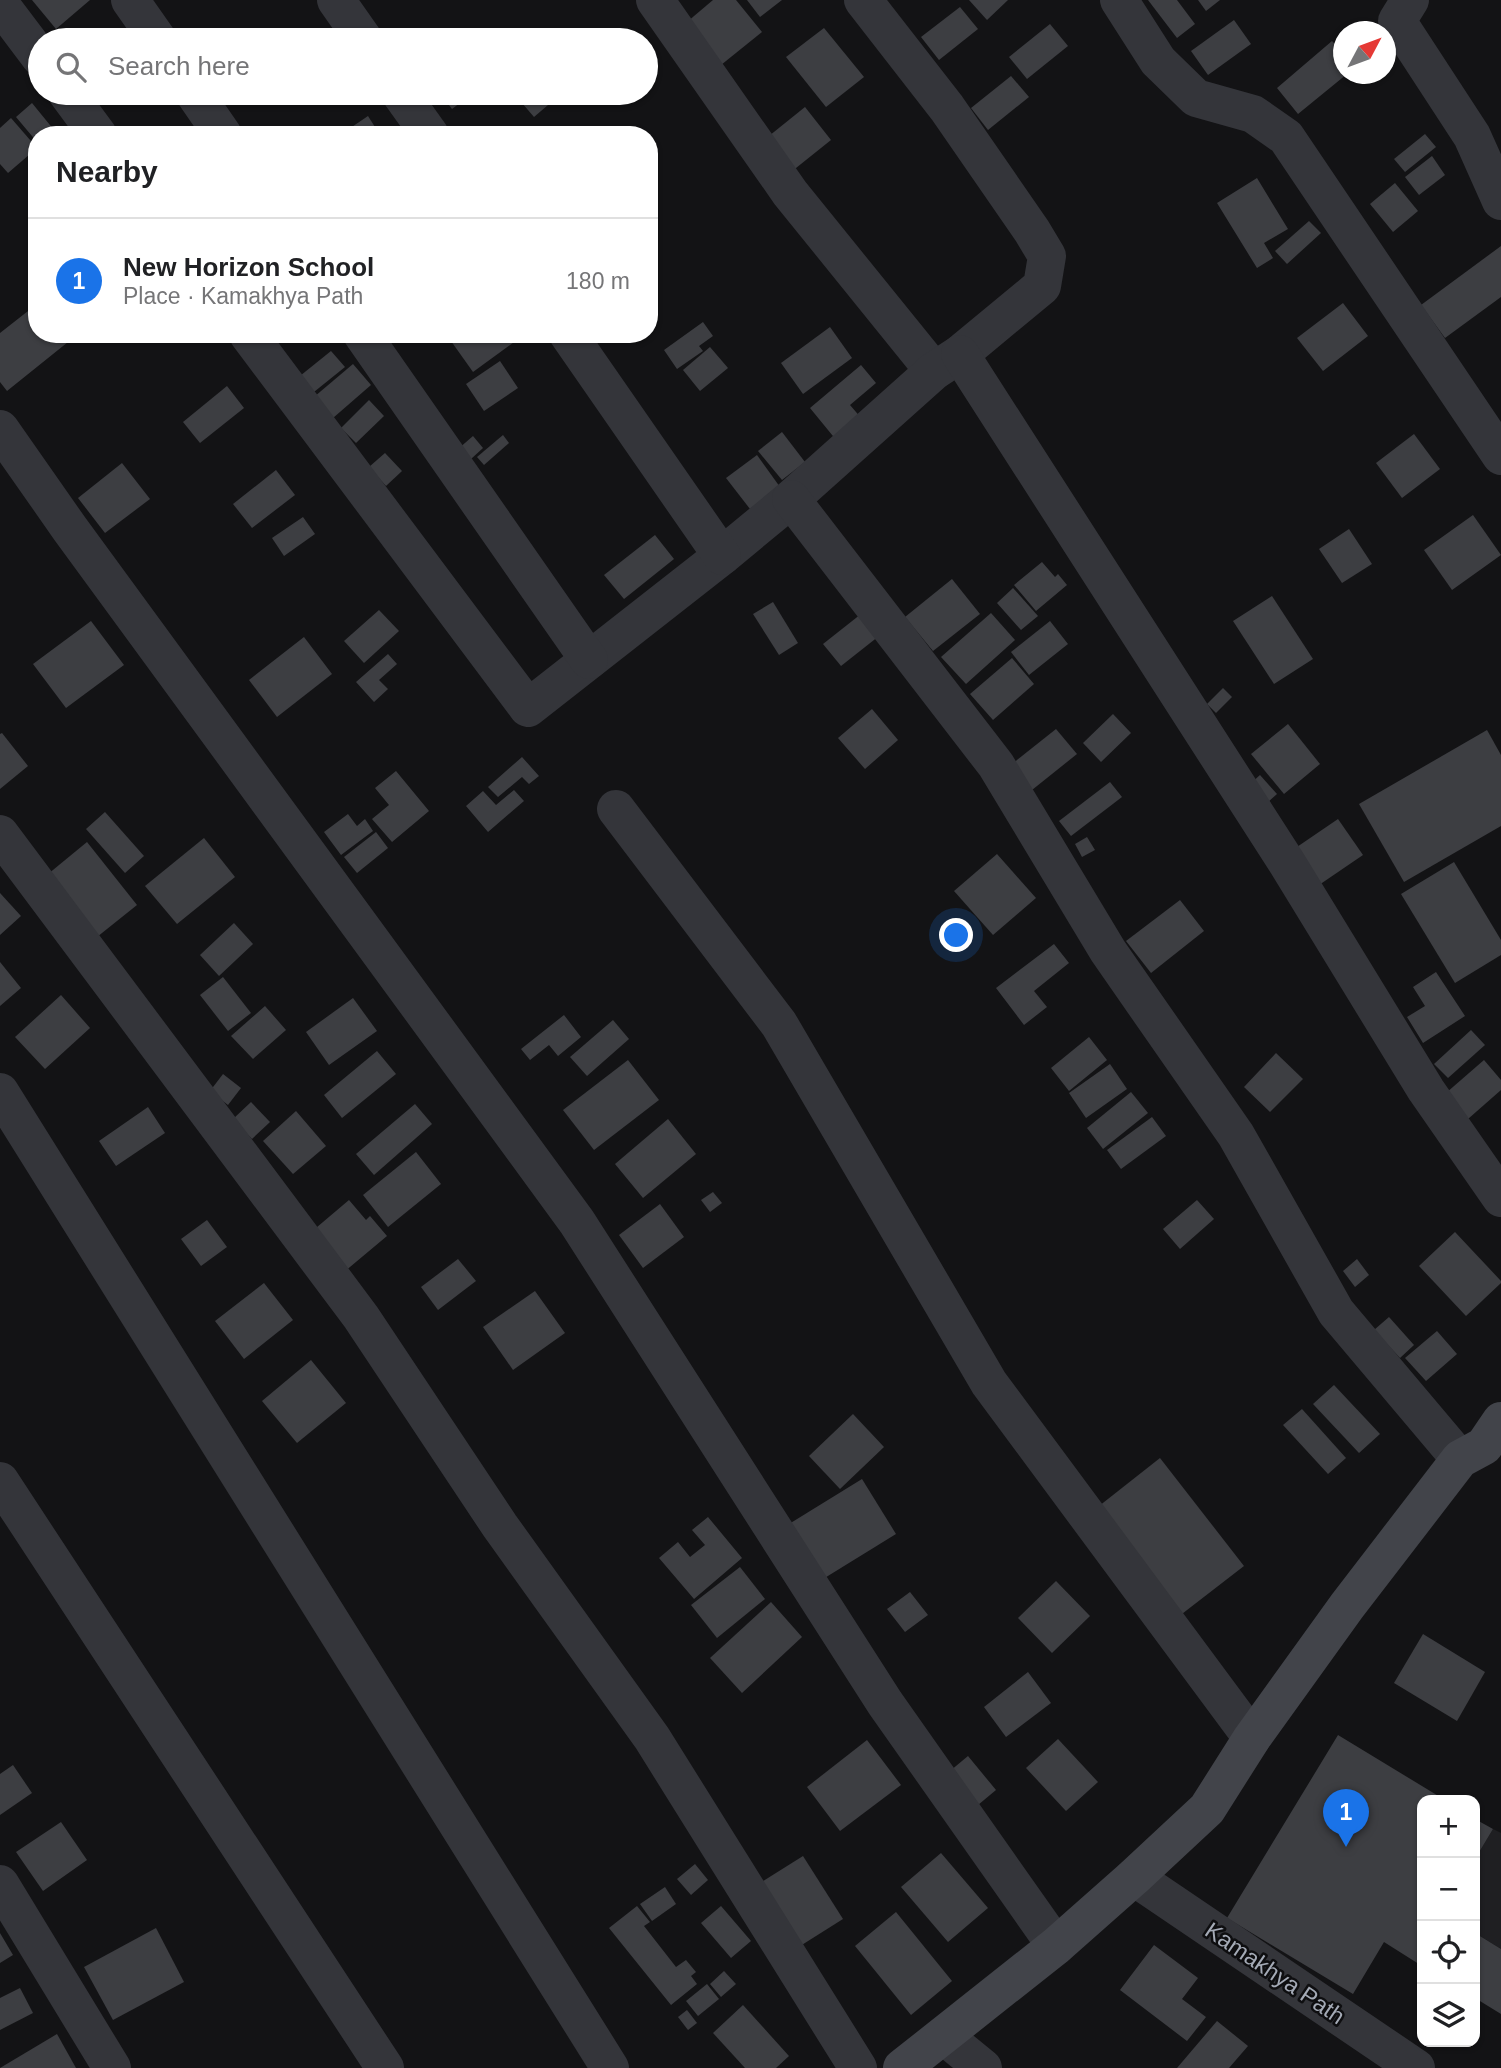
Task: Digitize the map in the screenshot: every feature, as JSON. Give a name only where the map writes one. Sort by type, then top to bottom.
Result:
[{"type":"street","points":[[130,0],[150,28]]},
{"type":"street","points":[[336,0],[356,28]]},
{"type":"street","points":[[655,0],[790,193],[947,363],[1287,863],[1426,1090],[1501,1198]]},
{"type":"street","points":[[255,343],[528,708],[722,556],[947,363],[1042,286],[1046,256],[1032,231],[978,150],[863,0]]},
{"type":"street","points":[[1119,0],[1158,61],[1196,98],[1253,114],[1286,137],[1501,456]]},
{"type":"street","points":[[1410,0],[1397,21],[1472,136],[1501,201]]},
{"type":"street","points":[[0,4],[28,41]]},
{"type":"street","points":[[76,105],[91,126]]},
{"type":"street","points":[[202,105],[217,126]]},
{"type":"street","points":[[409,105],[424,126]]},
{"type":"street","points":[[368,343],[589,660]]},
{"type":"street","points":[[574,343],[722,556]]},
{"type":"street","points":[[0,429],[70,529],[576,1222],[885,1703],[1056,1946]]},
{"type":"street","points":[[791,499],[996,765],[1108,951],[1236,1135],[1336,1312],[1487,1445],[1347,1606],[1252,1738],[1207,1809],[1056,1946],[902,2068]]},
{"type":"street","points":[[616,809],[779,1024],[989,1383],[1252,1738]]},
{"type":"street","points":[[0,834],[361,1317],[500,1527],[652,1738],[858,2068]]},
{"type":"street","points":[[0,1092],[610,2068]]},
{"type":"street","points":[[0,1481],[385,2068]]},
{"type":"street","name":"Kamakhya Path","points":[[1134,1877],[1416,2068]]},
{"type":"street","points":[[0,1884],[112,2068]]},
{"type":"street","points":[[944,2036],[983,2068]]},
{"type":"shaded area","points":[[1493,1829],[1501,1833],[1501,1949],[1480,1936],[1480,1851]]},
{"type":"building","points":[[32,0],[90,0],[57,28]]},
{"type":"building","points":[[713,0],[736,0],[762,32],[721,65],[687,22]]},
{"type":"building","points":[[747,0],[782,0],[760,17]]},
{"type":"building","points":[[969,0],[1008,0],[987,20]]},
{"type":"building","points":[[1148,0],[1177,0],[1195,24],[1177,38]]},
{"type":"building","points":[[1198,0],[1220,0],[1206,11]]},
{"type":"building","points":[[960,7],[978,29],[939,60],[921,37]]},
{"type":"building","points":[[1234,20],[1251,44],[1208,75],[1191,51]]},
{"type":"building","points":[[1050,24],[1068,46],[1027,79],[1009,57]]},
{"type":"building","points":[[824,28],[864,77],[826,107],[786,57]]},
{"type":"building","points":[[1333,42],[1335,84],[1298,114],[1277,88]]},
{"type":"building","points":[[1011,76],[1029,97],[988,130],[971,108]]},
{"type":"building","points":[[30,105],[34,105],[51,126],[28,126],[28,131],[16,117]]},
{"type":"building","points":[[524,105],[548,105],[534,117]]},
{"type":"building","points":[[805,107],[831,140],[791,172],[764,140]]},
{"type":"building","points":[[368,116],[374,126],[353,126]]},
{"type":"building","points":[[11,118],[28,138],[28,156],[8,173],[0,164],[0,128]]},
{"type":"building","points":[[1425,134],[1436,147],[1405,172],[1394,159]]},
{"type":"building","points":[[1432,156],[1445,175],[1419,195],[1405,177]]},
{"type":"building","points":[[1257,178],[1288,229],[1264,243],[1273,258],[1257,268],[1217,203]]},
{"type":"building","points":[[1395,183],[1418,211],[1393,232],[1370,204]]},
{"type":"building","points":[[1309,221],[1321,233],[1287,264],[1275,251]]},
{"type":"building","points":[[1501,246],[1501,297],[1445,338],[1421,305]]},
{"type":"building","points":[[1343,303],[1368,336],[1323,371],[1297,338]]},
{"type":"building","points":[[28,311],[28,343],[67,343],[7,391],[0,382],[0,333]]},
{"type":"building","points":[[703,322],[713,336],[699,346],[703,351],[677,369],[664,350]]},
{"type":"building","points":[[830,327],[852,358],[803,394],[781,363]]},
{"type":"building","points":[[452,343],[513,343],[473,372]]},
{"type":"building","points":[[710,347],[728,368],[700,391],[683,370]]},
{"type":"building","points":[[331,351],[345,367],[304,400],[290,384]]},
{"type":"building","points":[[500,361],[518,388],[484,411],[466,384]]},
{"type":"building","points":[[353,364],[371,385],[333,418],[314,397]]},
{"type":"building","points":[[861,365],[876,383],[850,405],[862,419],[837,441],[810,408]]},
{"type":"building","points":[[227,386],[244,408],[200,443],[183,422]]},
{"type":"building","points":[[369,400],[384,416],[356,443],[341,428]]},
{"type":"building","points":[[782,432],[805,462],[782,480],[758,451]]},
{"type":"building","points":[[1414,434],[1440,469],[1402,498],[1376,463]]},
{"type":"building","points":[[503,435],[509,443],[484,465],[477,457]]},
{"type":"building","points":[[473,436],[483,448],[471,459],[450,456]]},
{"type":"building","points":[[385,453],[402,471],[386,486],[369,467]]},
{"type":"building","points":[[757,455],[780,487],[750,509],[726,478]]},
{"type":"building","points":[[122,463],[150,499],[105,533],[78,498]]},
{"type":"building","points":[[276,470],[295,495],[252,528],[233,504]]},
{"type":"building","points":[[1473,515],[1501,555],[1452,590],[1424,550]]},
{"type":"building","points":[[303,517],[315,534],[284,556],[272,538]]},
{"type":"building","points":[[1349,529],[1372,564],[1342,583],[1319,549]]},
{"type":"building","points":[[655,535],[674,559],[624,599],[604,575]]},
{"type":"building","points":[[1042,562],[1055,577],[1058,574],[1067,585],[1036,611],[1014,585]]},
{"type":"building","points":[[952,579],[980,614],[933,651],[905,617]]},
{"type":"building","points":[[1013,588],[1038,616],[1021,630],[997,603]]},
{"type":"building","points":[[1272,596],[1313,659],[1274,684],[1233,621]]},
{"type":"building","points":[[773,602],[798,643],[779,655],[753,614]]},
{"type":"building","points":[[379,610],[399,631],[364,663],[344,641]]},
{"type":"building","points":[[991,613],[1015,640],[966,684],[941,657]]},
{"type":"building","points":[[861,614],[879,636],[841,666],[823,644]]},
{"type":"building","points":[[91,621],[124,665],[66,708],[33,664]]},
{"type":"building","points":[[1050,621],[1068,644],[1029,675],[1011,652]]},
{"type":"building","points":[[304,637],[332,674],[277,717],[249,680]]},
{"type":"building","points":[[388,654],[397,664],[379,680],[388,689],[374,702],[356,682]]},
{"type":"building","points":[[1012,658],[1034,684],[993,720],[970,694]]},
{"type":"building","points":[[1223,688],[1232,697],[1216,713],[1207,704]]},
{"type":"building","points":[[872,709],[898,740],[865,769],[838,738]]},
{"type":"building","points":[[1113,714],[1131,733],[1101,762],[1083,743]]},
{"type":"building","points":[[1288,724],[1320,764],[1284,794],[1251,754]]},
{"type":"building","points":[[1056,729],[1077,754],[1032,790],[1012,764]]},
{"type":"building","points":[[1487,730],[1501,755],[1501,826],[1404,882],[1359,804]]},
{"type":"building","points":[[2,733],[28,766],[0,789],[0,734]]},
{"type":"building","points":[[522,757],[539,776],[529,784],[522,777],[498,797],[488,787]]},
{"type":"building","points":[[396,771],[429,811],[392,842],[372,819],[389,805],[375,788]]},
{"type":"building","points":[[1260,775],[1277,794],[1267,803],[1250,784]]},
{"type":"building","points":[[1110,782],[1122,797],[1071,836],[1059,821]]},
{"type":"building","points":[[514,790],[524,801],[488,832],[466,806],[483,791],[496,805]]},
{"type":"building","points":[[105,812],[144,856],[125,873],[86,829]]},
{"type":"building","points":[[348,814],[357,826],[365,819],[373,831],[341,855],[324,832]]},
{"type":"building","points":[[1338,819],[1363,855],[1319,885],[1294,849]]},
{"type":"building","points":[[376,832],[388,848],[357,873],[344,857]]},
{"type":"building","points":[[1087,837],[1095,850],[1082,857],[1075,844]]},
{"type":"building","points":[[204,838],[235,877],[177,924],[145,886]]},
{"type":"building","points":[[87,842],[137,905],[92,941],[42,879]]},
{"type":"building","points":[[997,854],[1036,898],[993,935],[954,891]]},
{"type":"building","points":[[1454,862],[1501,940],[1501,955],[1455,983],[1401,894]]},
{"type":"building","points":[[0,893],[21,916],[0,935]]},
{"type":"building","points":[[1180,900],[1204,931],[1151,973],[1126,941]]},
{"type":"building","points":[[234,923],[253,944],[219,976],[200,955]]},
{"type":"building","points":[[1054,944],[1069,963],[1034,991],[1047,1007],[1024,1025],[996,988]]},
{"type":"building","points":[[0,962],[21,988],[0,1006]]},
{"type":"building","points":[[1436,972],[1465,1016],[1423,1043],[1407,1017],[1425,1006],[1413,987]]},
{"type":"building","points":[[223,977],[251,1013],[228,1031],[200,995]]},
{"type":"building","points":[[61,995],[90,1028],[45,1069],[15,1037]]},
{"type":"building","points":[[353,998],[377,1031],[329,1065],[306,1032]]},
{"type":"building","points":[[265,1006],[286,1030],[253,1059],[231,1036]]},
{"type":"building","points":[[564,1015],[581,1037],[558,1056],[549,1045],[530,1060],[521,1049]]},
{"type":"building","points":[[613,1020],[629,1039],[587,1076],[570,1057]]},
{"type":"building","points":[[1471,1030],[1485,1045],[1448,1078],[1434,1064]]},
{"type":"building","points":[[1089,1037],[1107,1060],[1069,1091],[1051,1068]]},
{"type":"building","points":[[377,1051],[396,1074],[342,1118],[324,1095]]},
{"type":"building","points":[[1276,1053],[1303,1079],[1270,1112],[1244,1087]]},
{"type":"building","points":[[628,1060],[659,1100],[594,1150],[563,1110]]},
{"type":"building","points":[[1484,1060],[1501,1080],[1501,1090],[1468,1119],[1446,1093]]},
{"type":"building","points":[[1110,1064],[1127,1089],[1086,1118],[1069,1093]]},
{"type":"building","points":[[223,1074],[241,1088],[228,1105],[210,1091]]},
{"type":"building","points":[[1131,1092],[1148,1113],[1103,1149],[1087,1128]]},
{"type":"building","points":[[251,1102],[270,1122],[252,1139],[233,1119]]},
{"type":"building","points":[[415,1104],[432,1124],[374,1175],[356,1154]]},
{"type":"building","points":[[148,1107],[165,1133],[116,1166],[99,1141]]},
{"type":"building","points":[[296,1111],[326,1146],[293,1174],[263,1141]]},
{"type":"building","points":[[1152,1117],[1166,1136],[1121,1169],[1107,1150]]},
{"type":"building","points":[[668,1119],[696,1154],[643,1198],[615,1164]]},
{"type":"building","points":[[416,1152],[441,1184],[388,1227],[363,1195]]},
{"type":"building","points":[[713,1192],[722,1203],[710,1212],[701,1200]]},
{"type":"building","points":[[349,1200],[366,1220],[370,1216],[387,1236],[344,1272],[310,1233]]},
{"type":"building","points":[[1197,1200],[1214,1219],[1180,1249],[1163,1229]]},
{"type":"building","points":[[660,1204],[684,1237],[643,1268],[619,1235]]},
{"type":"building","points":[[207,1220],[227,1247],[201,1266],[181,1239]]},
{"type":"building","points":[[1455,1232],[1501,1281],[1466,1316],[1419,1266]]},
{"type":"building","points":[[458,1259],[476,1281],[438,1310],[421,1287]]},
{"type":"building","points":[[1357,1259],[1369,1275],[1355,1287],[1343,1271]]},
{"type":"building","points":[[264,1283],[293,1320],[244,1359],[215,1321]]},
{"type":"building","points":[[535,1291],[565,1333],[513,1370],[483,1327]]},
{"type":"building","points":[[1389,1317],[1414,1345],[1400,1358],[1374,1330]]},
{"type":"building","points":[[1437,1331],[1457,1354],[1426,1381],[1405,1358]]},
{"type":"building","points":[[311,1360],[346,1403],[297,1443],[262,1401]]},
{"type":"building","points":[[1334,1385],[1380,1434],[1359,1453],[1313,1404]]},
{"type":"building","points":[[1302,1409],[1346,1458],[1328,1474],[1283,1425]]},
{"type":"building","points":[[853,1414],[884,1447],[840,1489],[809,1456]]},
{"type":"building","points":[[1160,1458],[1244,1566],[1178,1617],[1094,1510]]},
{"type":"building","points":[[862,1479],[896,1534],[823,1579],[789,1524]]},
{"type":"building","points":[[708,1517],[742,1558],[694,1599],[659,1558],[678,1542],[690,1557],[705,1545],[692,1530]]},
{"type":"building","points":[[740,1567],[765,1599],[717,1638],[691,1605]]},
{"type":"building","points":[[1056,1581],[1090,1616],[1052,1653],[1018,1618]]},
{"type":"building","points":[[910,1592],[928,1615],[905,1632],[887,1609]]},
{"type":"building","points":[[771,1602],[802,1637],[742,1693],[710,1658]]},
{"type":"building","points":[[1423,1634],[1485,1672],[1457,1721],[1394,1683]]},
{"type":"building","points":[[1028,1672],[1051,1703],[1006,1737],[984,1707]]},
{"type":"building","points":[[1338,1735],[1437,1795],[1417,1795],[1417,1963],[1384,1942],[1353,1994],[1227,1918]]},
{"type":"building","points":[[1058,1739],[1098,1782],[1066,1811],[1026,1768]]},
{"type":"building","points":[[867,1740],[901,1785],[840,1831],[807,1787]]},
{"type":"building","points":[[968,1756],[996,1790],[978,1805],[950,1771]]},
{"type":"building","points":[[13,1765],[32,1793],[0,1815],[0,1774]]},
{"type":"building","points":[[61,1822],[87,1860],[43,1891],[16,1852]]},
{"type":"building","points":[[1480,1822],[1493,1829],[1480,1851]]},
{"type":"building","points":[[941,1853],[988,1908],[948,1942],[901,1887]]},
{"type":"building","points":[[803,1856],[843,1919],[797,1948],[757,1885]]},
{"type":"building","points":[[695,1864],[708,1880],[691,1895],[677,1879]]},
{"type":"building","points":[[665,1887],[676,1904],[652,1921],[640,1904]]},
{"type":"building","points":[[637,1906],[650,1922],[644,1926],[676,1967],[686,1960],[696,1972],[691,1976],[697,1984],[671,2005],[609,1928]]},
{"type":"building","points":[[721,1906],[751,1941],[731,1958],[701,1923]]},
{"type":"building","points":[[896,1912],[952,1981],[911,2015],[855,1946]]},
{"type":"building","points":[[156,1928],[184,1982],[113,2020],[84,1967]]},
{"type":"building","points":[[0,1933],[13,1955],[0,1963]]},
{"type":"building","points":[[1480,1936],[1501,1949],[1501,2014],[1480,2001]]},
{"type":"building","points":[[1154,1945],[1198,1978],[1182,1999],[1206,2017],[1187,2041],[1120,1990]]},
{"type":"building","points":[[724,1971],[736,1984],[721,1997],[710,1984]]},
{"type":"building","points":[[707,1984],[719,1999],[698,2016],[686,2001]]},
{"type":"building","points":[[20,1988],[33,2013],[0,2030],[0,1998]]},
{"type":"building","points":[[743,2005],[789,2056],[776,2068],[745,2068],[713,2033]]},
{"type":"building","points":[[687,2010],[697,2023],[688,2030],[678,2017]]},
{"type":"building","points":[[1217,2021],[1248,2046],[1229,2068],[1177,2068]]},
{"type":"building","points":[[57,2034],[76,2068],[0,2068]]},
{"type":"place","name":"New Horizon School","points":[[1346,1847]]}]
